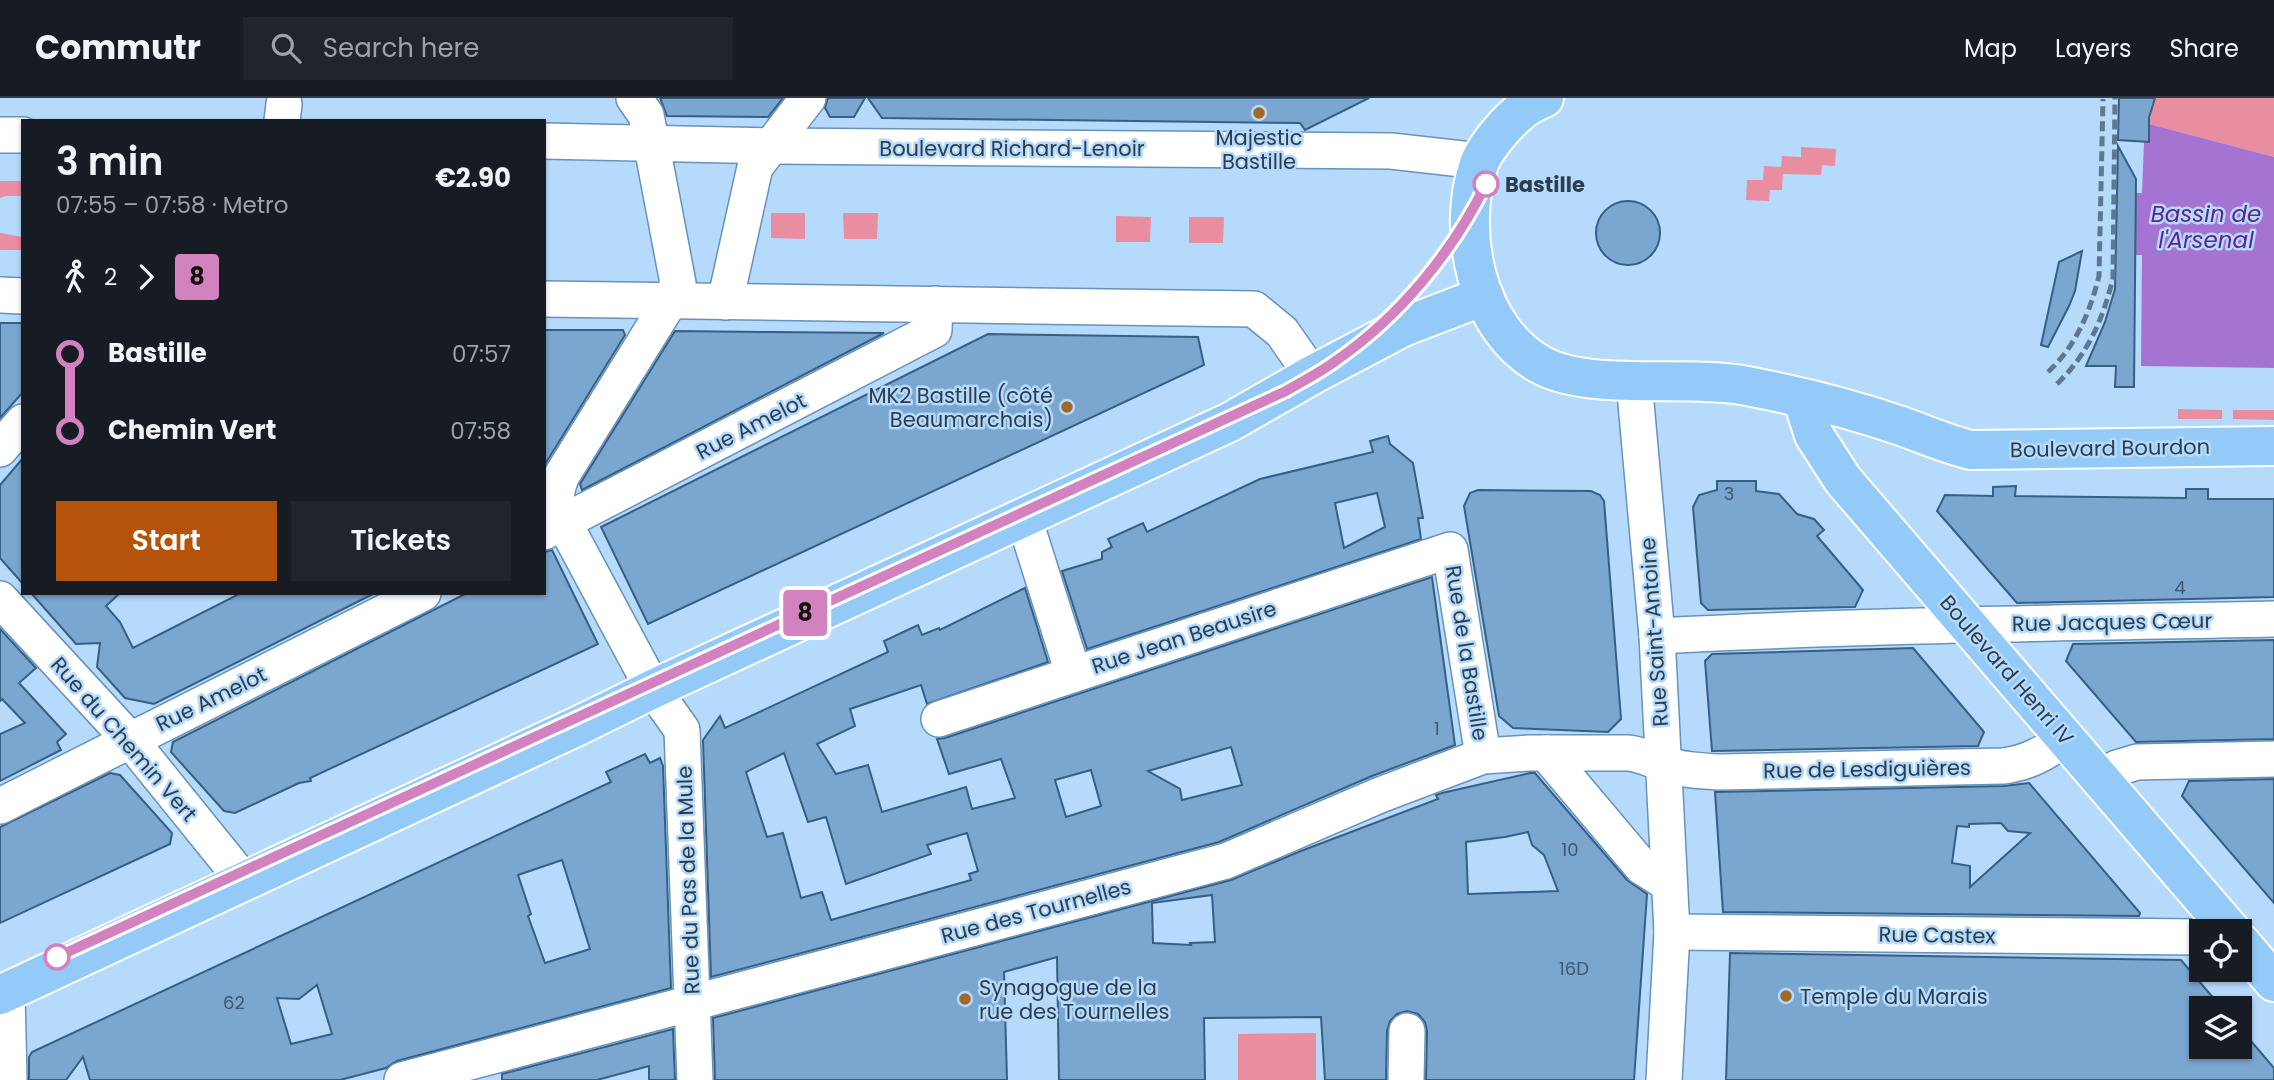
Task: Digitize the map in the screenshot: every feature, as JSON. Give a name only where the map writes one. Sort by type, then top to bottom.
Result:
[{"type":"main road","points":[[1480,161],[1512,118],[1538,99]]},
{"type":"main road","name":"Boulevard Bourdon","points":[[1480,161],[1472,197],[1471,232],[1473,254],[1485,296],[1494,316],[1515,344],[1542,365],[1572,375],[1634,380],[1717,381],[1840,407],[1970,450],[2274,446]]},
{"type":"main road","points":[[4,994],[1230,422],[1404,327],[1485,296]]},
{"type":"main road","name":"Boulevard Henri IV","points":[[1802,398],[1814,435],[1837,472],[2221,919]]},
{"type":"main road","points":[[2252,956],[2274,982]]},
{"type":"street","points":[[635,98],[646,115],[653,143],[678,282],[670,301]]},
{"type":"street","points":[[725,302],[755,167],[808,98]]},
{"type":"street","points":[[0,135],[21,135]]},
{"type":"street","name":"Boulevard Richard-Lenoir","points":[[546,141],[772,146],[1391,151],[1480,161]]},
{"type":"street","points":[[0,295],[21,296]]},
{"type":"street","points":[[546,299],[1254,309],[1282,332],[1312,375]]},
{"type":"street","name":"Rue du Pas de la Mule","points":[[670,301],[562,475],[555,493],[554,526],[653,689],[682,730],[695,1080]]},
{"type":"street","name":"Rue Amelot","points":[[554,526],[934,330],[935,304]]},
{"type":"street","name":"Rue Saint-Antoine","points":[[1634,380],[1657,636],[1672,932],[1664,1080]]},
{"type":"street","points":[[0,449],[21,424]]},
{"type":"street","name":"Rue Jean Beausire","points":[[1024,518],[1073,673],[1450,550]]},
{"type":"street","name":"Rue de la Bastille","points":[[1450,550],[1483,756]]},
{"type":"street","name":"Rue Amelot","points":[[0,806],[419,595]]},
{"type":"street","name":"Rue du Chemin Vert","points":[[0,599],[130,740],[244,881]]},
{"type":"street","name":"Rue Jacques Cœur","points":[[1657,636],[1905,625],[2274,619]]},
{"type":"street","points":[[939,719],[1073,673]]},
{"type":"street","name":"Rue de Lesdiguières","points":[[1662,764],[1686,770],[1719,772],[2003,766],[2024,764],[2046,753],[2066,738]]},
{"type":"street","points":[[1546,753],[1642,867],[1669,884]]},
{"type":"street","name":"Rue des Tournelles","points":[[402,1080],[438,1075],[693,1002],[1226,861],[1380,795],[1483,756],[1629,753],[1645,755],[1662,764]]},
{"type":"street","points":[[2101,778],[2117,768],[2137,762],[2274,759]]},
{"type":"street","name":"Rue Castex","points":[[1672,932],[2189,937]]},
{"type":"street","points":[[4,994],[9,1080]]},
{"type":"street","points":[[1406,1080],[1407,1031]]},
{"type":"shaded area","points":[[2155,98],[2274,98],[2274,157],[2149,124]]},
{"type":"shaded area","points":[[1801,147],[1836,149],[1835,166],[1822,165],[1821,175],[1783,174],[1782,190],[1770,190],[1769,201],[1746,200],[1747,180],[1763,180],[1764,166],[1781,167],[1782,156],[1801,157]]},
{"type":"shaded area","points":[[0,181],[21,181],[21,196],[0,198]]},
{"type":"shaded area","points":[[771,213],[805,213],[805,239],[771,238]]},
{"type":"shaded area","points":[[843,213],[878,213],[877,239],[844,239]]},
{"type":"shaded area","points":[[1116,216],[1151,217],[1150,242],[1116,242]]},
{"type":"shaded area","points":[[1189,217],[1224,217],[1223,243],[1189,243]]},
{"type":"shaded area","points":[[0,233],[21,237],[21,250],[0,250]]},
{"type":"shaded area","points":[[2178,409],[2222,410],[2222,419],[2178,419]]},
{"type":"shaded area","points":[[2233,410],[2274,410],[2274,420],[2233,419]]},
{"type":"shaded area","points":[[1316,1033],[1316,1080],[1238,1080],[1238,1034]]},
{"type":"water","name":"Bassin de l'Arsenal","points":[[2149,124],[2274,157],[2274,368],[2141,366],[2142,255],[2135,255],[2136,193],[2142,193],[2144,142],[2149,142]]},
{"type":"building","points":[[660,98],[783,98],[768,117],[667,116]]},
{"type":"building","points":[[828,98],[865,98],[854,117],[830,117],[825,108]]},
{"type":"building","points":[[868,98],[1369,98],[1305,130],[1300,123],[882,118]]},
{"type":"building","points":[[2119,98],[2155,98],[2149,118],[2149,142],[2118,140]]},
{"type":"building","points":[[2118,146],[2136,179],[2134,387],[2115,387],[2116,366],[2086,366],[2105,322],[2115,289]]},
{"type":"building","points":[[1622,201],[1634,201],[1651,210],[1658,221],[1658,245],[1651,256],[1634,265],[1622,265],[1610,260],[1601,251],[1596,239],[1596,227],[1601,215],[1610,206]]},
{"type":"building","points":[[2082,251],[2075,291],[2069,306],[2048,347],[2041,345],[2059,262]]},
{"type":"building","points":[[0,323],[21,323],[21,394],[0,418]]},
{"type":"building","points":[[546,330],[623,330],[625,335],[546,463]]},
{"type":"building","points":[[675,331],[884,333],[582,490],[580,484]]},
{"type":"building","points":[[988,334],[1198,337],[1204,365],[648,624],[601,527]]},
{"type":"building","points":[[1388,436],[1390,444],[1413,463],[1423,518],[1418,518],[1421,539],[1087,649],[1062,571],[1102,559],[1102,552],[1112,547],[1108,539],[1143,523],[1147,532],[1260,479],[1373,452],[1370,441]],"holes":[[[1377,493],[1385,527],[1344,548],[1335,503]]]},
{"type":"building","points":[[21,460],[21,582],[0,558],[0,485]]},
{"type":"building","points":[[1717,481],[1756,481],[1756,491],[1779,494],[1797,514],[1814,519],[1824,530],[1817,536],[1863,590],[1855,607],[1708,610],[1701,603],[1693,507],[1699,495],[1717,490]]},
{"type":"building","points":[[2016,486],[2015,496],[2186,498],[2186,489],[2208,489],[2208,499],[2274,499],[2274,597],[2017,603],[1937,511],[1945,495],[1993,496],[1993,487]]},
{"type":"building","points":[[1478,490],[1591,491],[1600,495],[1604,501],[1621,719],[1608,732],[1513,728],[1499,716],[1464,506],[1470,493]]},
{"type":"building","points":[[552,550],[598,644],[310,778],[311,781],[299,783],[235,813],[224,811],[171,752],[173,742],[463,595],[546,595],[546,552]]},
{"type":"building","points":[[1432,577],[1455,745],[1372,776],[1219,842],[711,977],[703,740],[720,716],[725,728],[888,652],[884,641],[918,625],[922,635],[939,628],[940,630],[1025,588],[1048,662],[927,704],[921,685],[850,709],[855,726],[817,744],[836,774],[868,765],[882,812],[966,787],[972,809],[1015,798],[1001,759],[949,774],[937,739]],"holes":[[[1231,747],[1242,785],[1182,800],[1180,789],[1148,771]],[[784,753],[808,822],[826,817],[846,884],[931,854],[927,845],[967,833],[978,871],[969,874],[971,880],[831,920],[822,892],[801,898],[783,833],[767,837],[746,772]],[[1091,770],[1101,806],[1066,817],[1055,780]]]},
{"type":"building","points":[[33,595],[118,595],[106,606],[120,622],[133,648],[237,595],[371,595],[154,704],[125,698],[97,667],[100,643],[76,644]]},
{"type":"building","points":[[0,629],[36,668],[19,683],[66,734],[57,742],[61,750],[0,781],[0,734],[25,723],[2,699],[0,701]]},
{"type":"building","points":[[2274,640],[2274,739],[2136,742],[2066,661],[2073,644]]},
{"type":"building","points":[[1913,648],[1984,732],[1978,746],[1712,751],[1705,661],[1712,654]]},
{"type":"building","points":[[645,754],[650,763],[660,758],[663,766],[671,988],[397,1061],[386,1068],[340,1080],[90,1080],[83,1057],[66,1080],[29,1080],[29,1057],[32,1052],[611,782],[606,772]],"holes":[[[562,860],[590,949],[545,963],[528,916],[531,914],[518,875]],[[317,985],[332,1034],[291,1044],[277,998],[299,999]]]},
{"type":"building","points":[[110,773],[120,775],[172,833],[170,844],[0,923],[0,827]]},
{"type":"building","points":[[1535,773],[1627,880],[1647,894],[1634,1080],[1426,1080],[1425,1022],[1418,1014],[1407,1011],[1397,1014],[1390,1021],[1387,1031],[1386,1080],[1325,1080],[1321,1017],[1204,1018],[1205,1080],[1059,1080],[1057,957],[1004,972],[1007,1080],[715,1080],[713,1018],[1231,880],[1438,799],[1436,795]],"holes":[[[1528,832],[1532,845],[1544,855],[1558,891],[1468,894],[1466,842]],[[1212,895],[1215,942],[1190,943],[1191,945],[1153,943],[1152,903]]]},
{"type":"building","points":[[2274,779],[2274,903],[2182,796],[2189,781]]},
{"type":"building","points":[[2029,783],[2140,913],[2139,916],[1723,912],[1715,792],[2004,786]],"holes":[[[2001,823],[2008,831],[2030,833],[1970,887],[1970,866],[1952,863],[1957,826]]]},
{"type":"building","points":[[1730,953],[2181,960],[2189,969],[2189,982],[2200,982],[2212,996],[2189,996],[2189,1059],[2252,1059],[2252,1042],[2274,1068],[2274,1080],[1726,1080]]},
{"type":"building","points":[[673,1029],[675,1080],[649,1080],[649,1066],[597,1080],[502,1080],[502,1074]]},
{"type":"railway","points":[[2057,384],[2077,361],[2093,335],[2113,278],[2115,98]]},
{"type":"railway","points":[[2048,372],[2067,351],[2081,328],[2099,276],[2103,99]]},
{"type":"metro line","name":"8","points":[[57,957],[1286,391],[1336,361],[1373,332],[1427,278],[1475,206],[1486,184]]},
{"type":"place","name":"Majestic Bastille","points":[[1259,113]]},
{"type":"place","name":"Bastille","points":[[1486,184]]},
{"type":"place","name":"MK2 Bastille (côté Beaumarchais)","points":[[1067,407]]},
{"type":"place","name":"Temple du Marais","points":[[1786,996]]},
{"type":"place","name":"Synagogue de la rue des Tournelles","points":[[965,999]]}]
